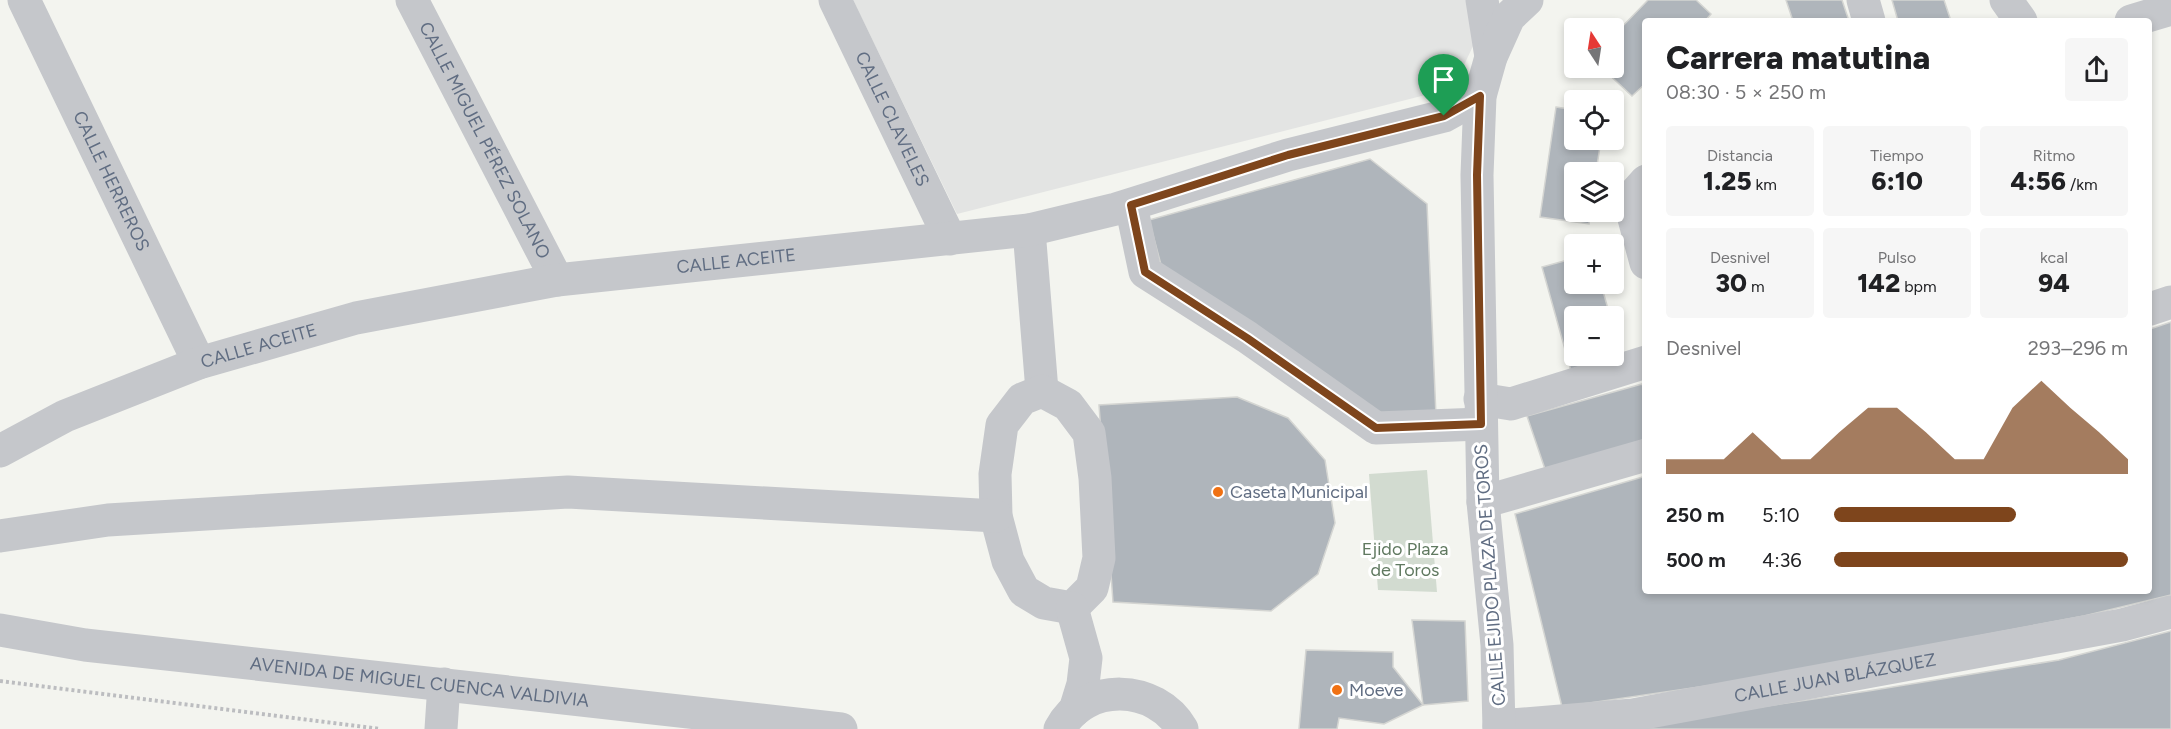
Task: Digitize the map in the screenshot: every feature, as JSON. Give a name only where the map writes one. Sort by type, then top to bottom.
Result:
[{"type":"street","name":"CALLE HERREROS","points":[[24,0],[200,363]]},
{"type":"street","name":"CALLE MIGUEL PÉREZ SOLANO","points":[[412,0],[557,280]]},
{"type":"street","name":"CALLE CLAVELES","points":[[835,0],[950,239]]},
{"type":"street","points":[[1482,0],[1491,57]]},
{"type":"street","name":"CALLE EJIDO PLAZA DE TOROS","points":[[1499,728],[1496,634],[1483,502],[1480,412],[1477,175],[1480,96],[1491,57],[1509,17],[1527,0]]},
{"type":"street","points":[[1863,0],[1868,18]]},
{"type":"street","points":[[2006,0],[2019,18]]},
{"type":"street","points":[[2141,18],[2171,9]]},
{"type":"street","name":"CALLE ACEITE","points":[[0,451],[65,416],[200,363],[356,318],[557,280],[1029,230],[1131,205],[1288,155],[1444,116],[1480,96]]},
{"type":"street","points":[[1642,186],[1629,200],[1642,248]]},
{"type":"street","points":[[1131,205],[1145,272],[1247,338],[1376,428],[1480,412],[1642,363]]},
{"type":"street","points":[[1029,230],[1042,391]]},
{"type":"street","points":[[2152,308],[2171,302]]},
{"type":"street","points":[[1042,391],[1022,399],[1002,425],[995,474],[996,516],[1008,561],[1024,591],[1044,603],[1072,608]]},
{"type":"street","points":[[1042,391],[1068,405],[1089,433],[1091,444],[1100,558],[1092,588],[1072,608]]},
{"type":"street","points":[[1483,502],[1642,456]]},
{"type":"street","points":[[0,536],[108,520],[568,492],[996,516]]},
{"type":"street","points":[[1061,723],[1083,684],[1086,658],[1072,608]]},
{"type":"street","name":"CALLE JUAN BLÁZQUEZ","points":[[1499,728],[1633,715],[2122,625],[2171,612]]},
{"type":"street","name":"AVENIDA DE MIGUEL CUENCA VALDIVIA","points":[[0,630],[86,645],[841,729]]},
{"type":"street","points":[[1086,658],[1105,679],[1122,693]]},
{"type":"street","points":[[441,729],[444,684]]},
{"type":"street","points":[[1061,723],[1089,701],[1105,695],[1122,693],[1138,695],[1154,701],[1167,711],[1182,729]]},
{"type":"path","points":[[0,681],[381,729]]},
{"type":"shaded area","points":[[853,0],[1495,0],[1453,88],[957,214]]},
{"type":"green space","name":"Ejido Plaza de Toros","points":[[1427,470],[1437,592],[1378,590],[1369,474]]},
{"type":"building","points":[[1648,0],[1696,0],[1711,14],[1708,18],[1642,18],[1642,87],[1632,96],[1613,78],[1624,78],[1624,25]]},
{"type":"building","points":[[1786,0],[1842,0],[1848,18],[1792,18]]},
{"type":"building","points":[[1892,0],[1944,0],[1950,18],[1897,18]]},
{"type":"building","points":[[1556,107],[1564,108],[1564,150],[1599,150],[1598,162],[1564,162],[1564,220],[1540,217]]},
{"type":"building","points":[[1370,159],[1427,204],[1436,416],[1380,414],[1164,276],[1149,220]]},
{"type":"building","points":[[1564,261],[1564,294],[1604,294],[1607,306],[1564,306],[1564,346],[1542,267]]},
{"type":"building","points":[[2171,322],[2171,595],[2084,616],[1734,682],[1562,707],[1515,514],[1642,477],[1642,594],[2152,594],[2152,328]]},
{"type":"building","points":[[1570,366],[1590,366],[1571,371]]},
{"type":"building","points":[[1642,384],[1642,440],[1546,472],[1527,416]]},
{"type":"building","name":"Caseta Municipal","points":[[1237,397],[1288,418],[1325,460],[1335,523],[1318,574],[1271,611],[1113,602],[1099,405]]},
{"type":"building","points":[[1412,620],[1465,621],[1468,701],[1423,705]]},
{"type":"building","points":[[2171,631],[2171,729],[1612,729],[2059,660]]},
{"type":"building","points":[[1306,650],[1393,652],[1393,667],[1423,705],[1384,724],[1339,718],[1337,729],[1299,729]]},
{"type":"place","name":"Caseta Municipal","points":[[1218,492]]},
{"type":"place","name":"Moeve","points":[[1337,690]]},
{"type":"route","points":[[1480,96],[1477,175],[1481,424],[1376,428],[1247,338],[1145,272],[1131,205],[1288,155],[1444,116],[1480,96]]}]
